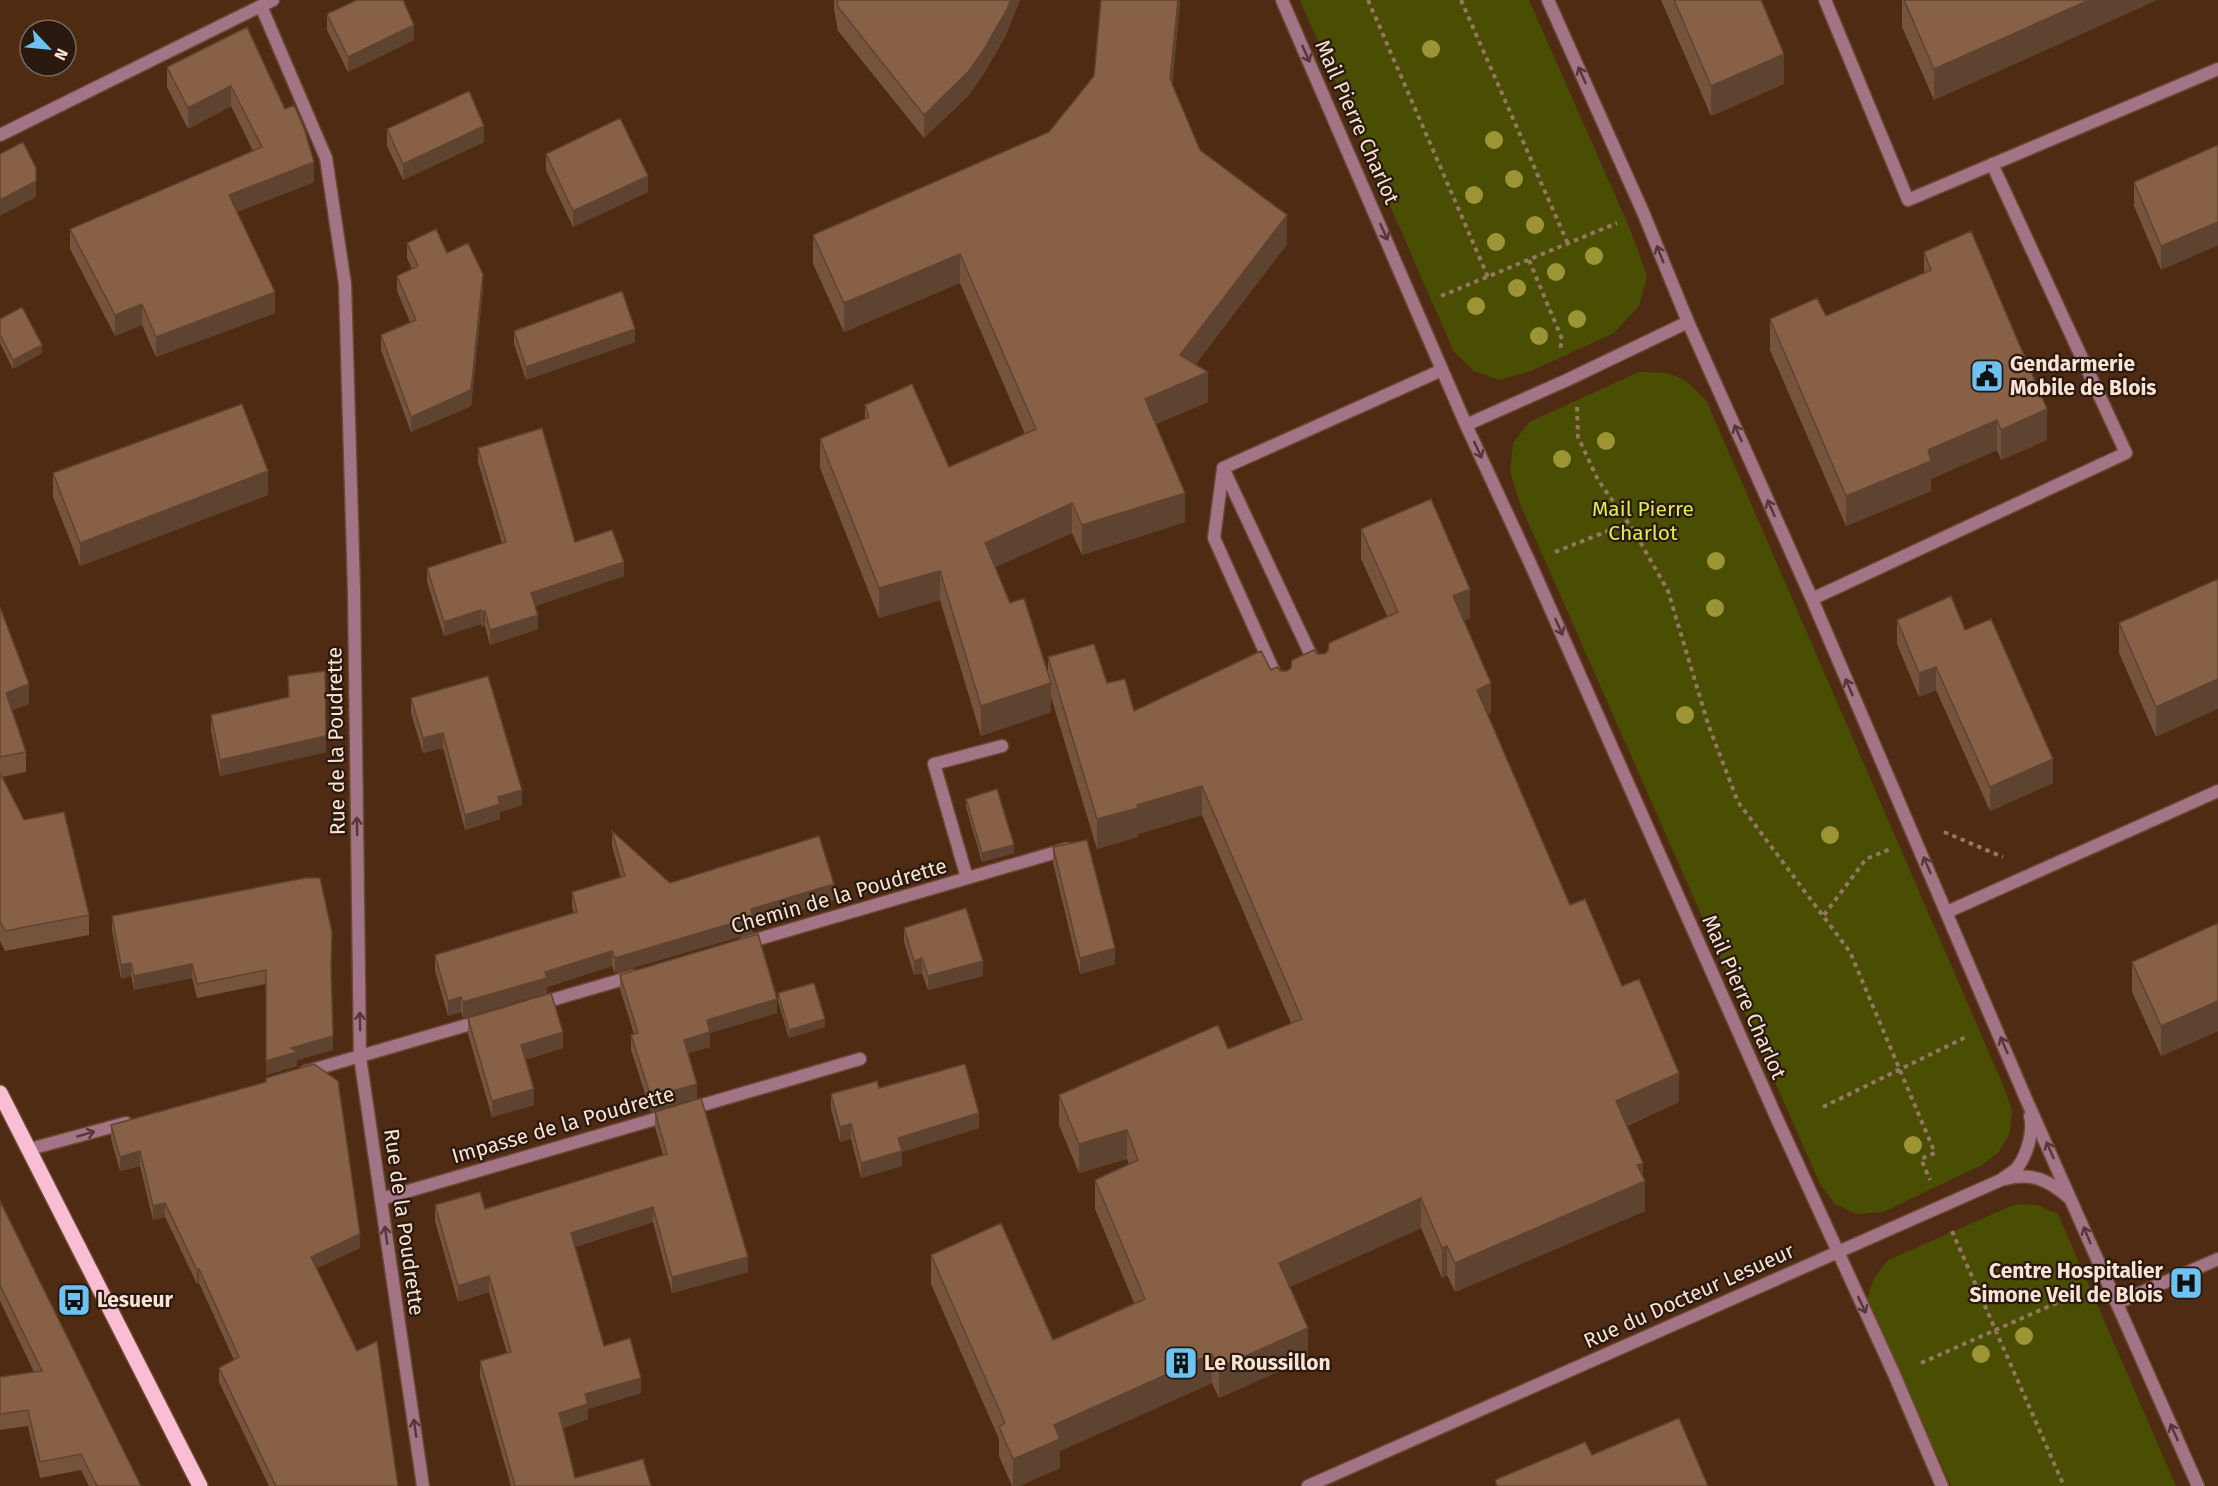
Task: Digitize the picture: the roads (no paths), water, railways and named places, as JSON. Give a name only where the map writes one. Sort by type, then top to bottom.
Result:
[{"type":"main road","points":[[0,1093],[200,1486]]},
{"type":"street","points":[[0,135],[273,0]]},
{"type":"street","name":"Mail Pierre Charlot","points":[[1282,0],[1466,425],[1894,1374],[1942,1486]]},
{"type":"street","points":[[1548,0],[1812,599],[2026,1099],[2198,1486]]},
{"type":"street","points":[[1825,0],[1908,200],[2218,69]]},
{"type":"street","name":"Rue de la Poudrette","points":[[261,6],[326,158],[345,284],[354,590],[360,1057],[423,1486]]},
{"type":"street","points":[[1812,599],[2126,453],[1992,165]]},
{"type":"street","points":[[1466,425],[1688,322]]},
{"type":"street","points":[[1223,468],[1442,370]]},
{"type":"street","points":[[1223,468],[1321,676]]},
{"type":"street","points":[[1223,468],[1214,538],[1284,693]]},
{"type":"street","name":"Chemin de la Poudrette","points":[[966,878],[934,764],[1002,746]]},
{"type":"street","points":[[1947,912],[2218,792]]},
{"type":"street","name":"Chemin de la Poudrette","points":[[737,946],[1066,849]]},
{"type":"street","points":[[530,1007],[645,973]]},
{"type":"street","points":[[297,1075],[496,1017]]},
{"type":"street","name":"Impasse de la Poudrette","points":[[381,1199],[860,1059]]},
{"type":"street","name":"Rue du Docteur Lesueur","points":[[1308,1486],[2001,1180],[2017,1168],[2027,1149],[2032,1125],[2026,1099]]},
{"type":"street","points":[[30,1149],[140,1119]]},
{"type":"street","points":[[2001,1180],[2019,1175],[2039,1178],[2055,1185],[2073,1202]]},
{"type":"street","points":[[2117,1303],[2218,1259]]},
{"type":"place","name":"Gendarmerie Mobile de Blois","points":[[1987,376]]},
{"type":"place","name":"Centre Hospitalier Simone Veil de Blois","points":[[2186,1283]]},
{"type":"place","name":"Lesueur","points":[[74,1300]]},
{"type":"place","name":"Le Roussillon","points":[[1181,1363]]}]
